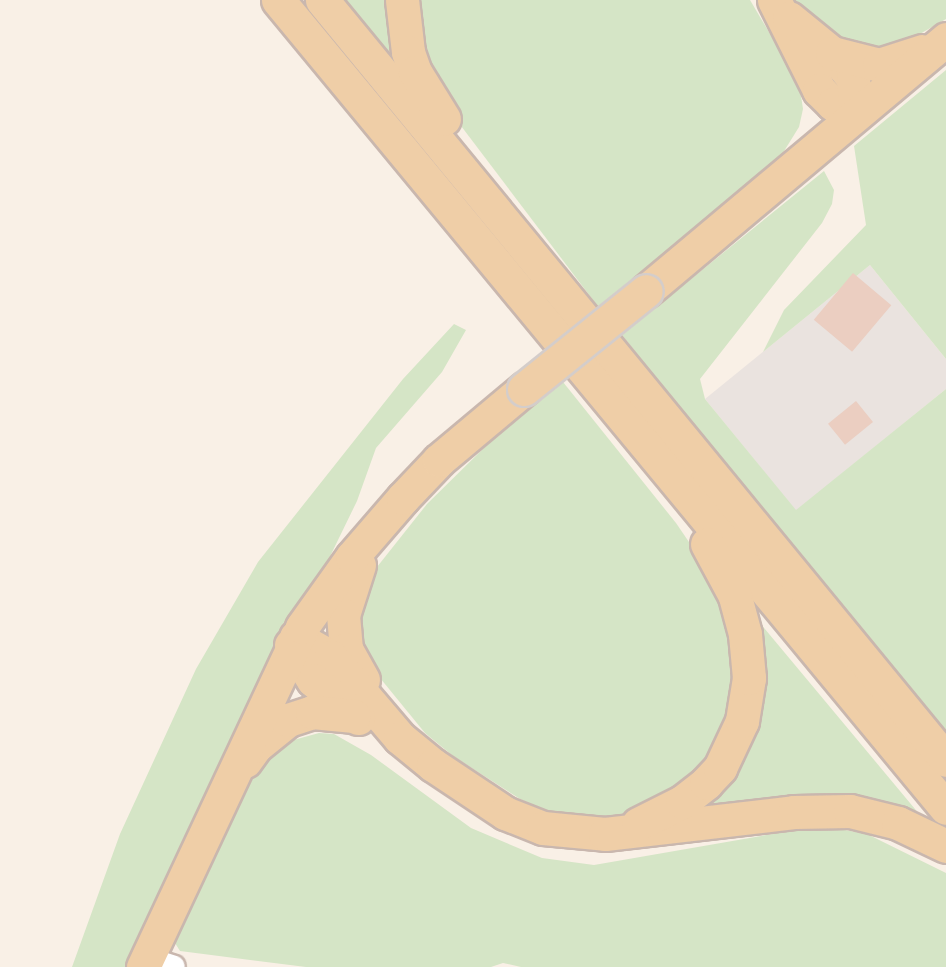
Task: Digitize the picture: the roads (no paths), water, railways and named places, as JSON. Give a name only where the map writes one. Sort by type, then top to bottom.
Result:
[{"type":"main road","points":[[278,0],[616,412],[946,808]]},
{"type":"main road","points":[[322,0],[946,759]]},
{"type":"main road","points":[[402,0],[408,52],[426,93],[557,265],[565,294]]},
{"type":"main road","points":[[779,7],[821,62],[853,78],[856,114]]},
{"type":"main road","points":[[821,62],[879,64],[941,43]]},
{"type":"main road","points":[[155,964],[206,826],[294,641],[352,557],[439,460],[646,291],[941,43]]},
{"type":"main road","points":[[792,168],[814,123],[821,62]]},
{"type":"main road","points":[[616,412],[700,531],[735,596],[745,634],[749,678],[742,721],[720,768],[682,802],[623,831]]},
{"type":"main road","points":[[384,520],[353,577],[343,615],[346,649],[386,709],[396,732]]},
{"type":"main road","points":[[294,641],[313,680],[354,716]]},
{"type":"main road","points":[[294,641],[316,646],[345,670],[396,732],[468,792],[505,813],[543,828],[605,834],[794,812],[850,811],[898,823],[946,846]]},
{"type":"main road","points":[[206,826],[256,746],[288,720],[312,712],[354,716],[396,732]]}]
